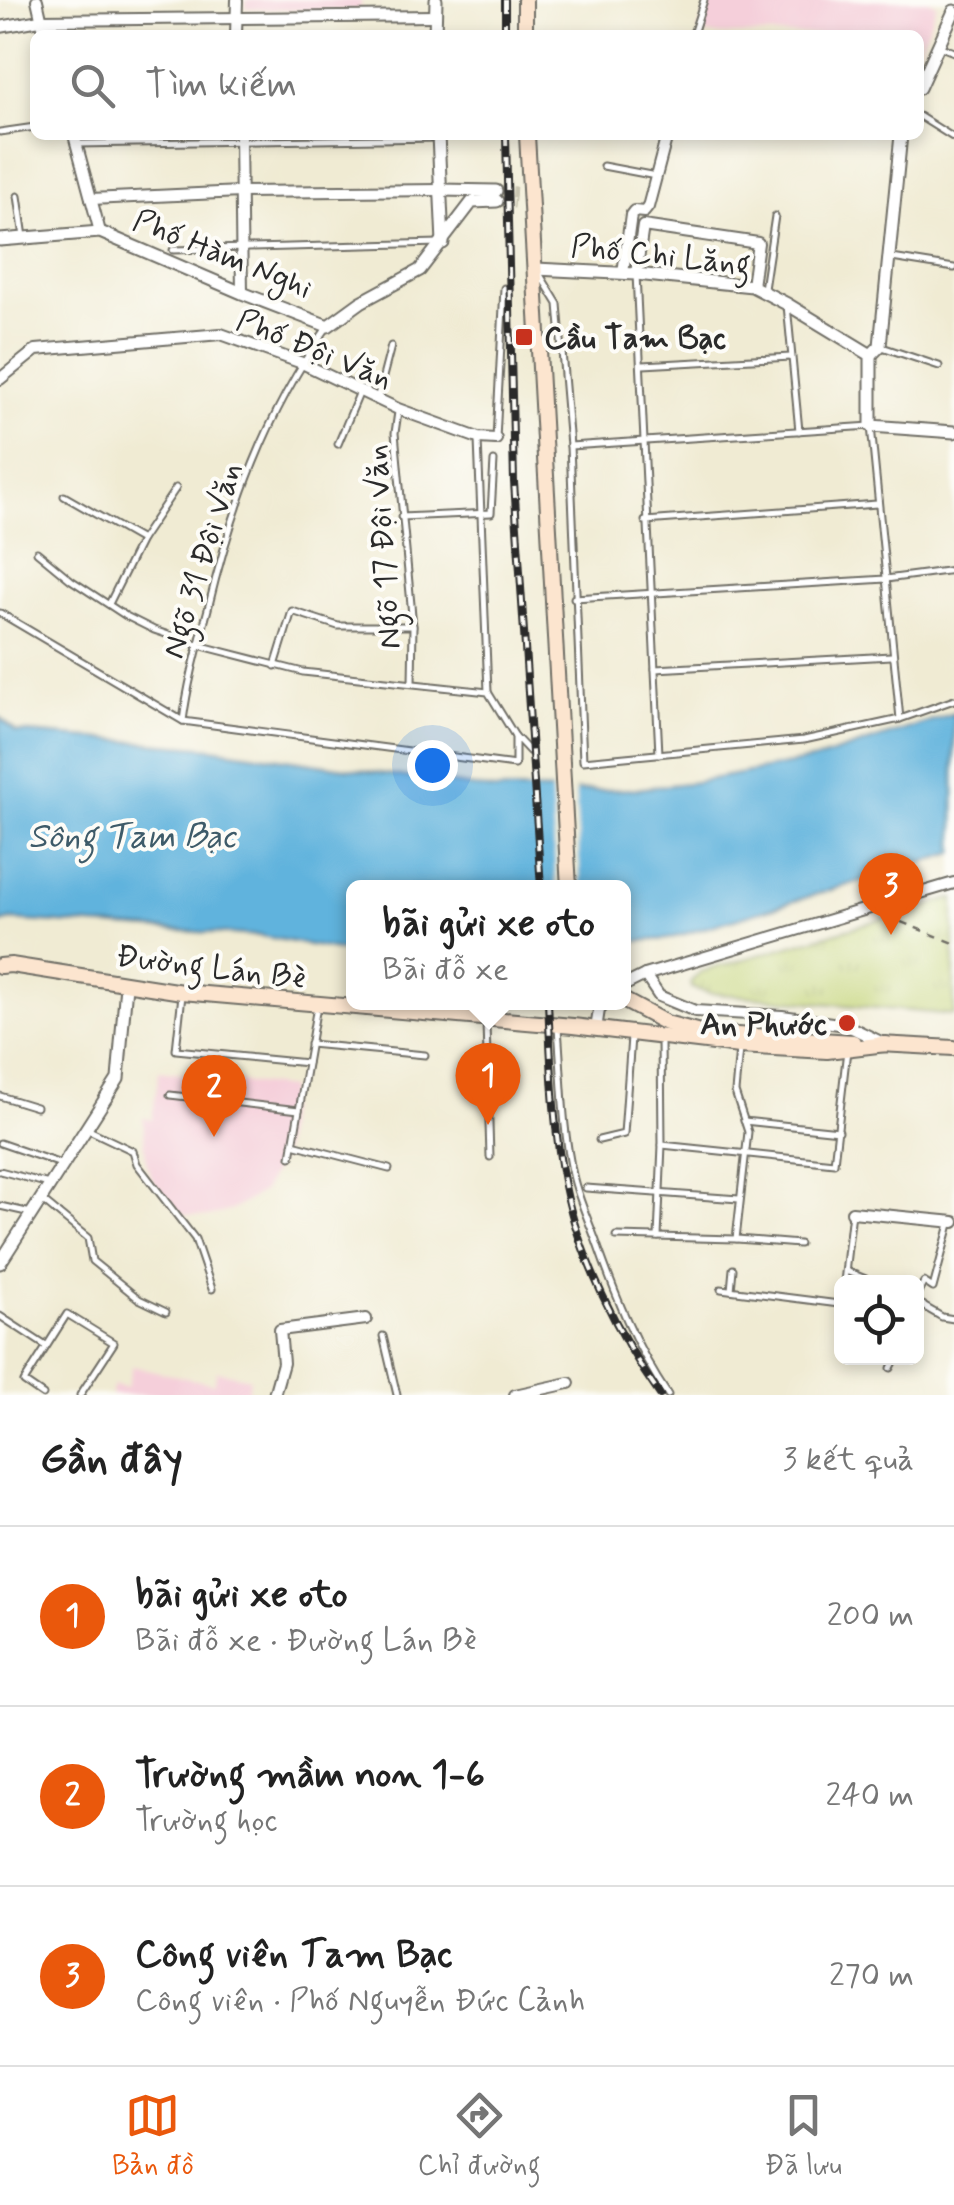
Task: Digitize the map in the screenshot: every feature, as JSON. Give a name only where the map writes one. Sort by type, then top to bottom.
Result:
[{"type":"main road","points":[[524,0],[525,30]]},
{"type":"main road","points":[[528,140],[522,198],[536,269],[569,880]]},
{"type":"main road","name":"Đường Lán Bè","points":[[0,966],[182,992],[346,1008]]},
{"type":"main road","points":[[631,1004],[666,1023],[704,1032],[954,1048]]},
{"type":"main road","name":"Đường Lán Bè","points":[[365,1010],[558,1025],[739,1046],[827,1051],[886,1044]]},
{"type":"street","points":[[37,0],[43,30]]},
{"type":"street","points":[[236,30],[237,0]]},
{"type":"street","points":[[436,0],[436,30]]},
{"type":"street","points":[[924,77],[954,11]]},
{"type":"street","points":[[0,26],[40,20],[436,16]]},
{"type":"street","points":[[76,140],[100,232]]},
{"type":"street","points":[[240,140],[242,293]]},
{"type":"street","points":[[438,140],[444,243]]},
{"type":"street","points":[[629,273],[631,216],[634,210],[644,212],[648,207],[665,140]]},
{"type":"street","points":[[901,140],[875,350],[871,426],[954,432]]},
{"type":"street","points":[[91,198],[440,190]]},
{"type":"street","name":"Phố Hàm Nghi","points":[[0,240],[100,232],[328,326],[361,302],[420,270],[472,202],[496,196],[440,190]]},
{"type":"street","points":[[629,273],[643,226],[758,243],[758,289]]},
{"type":"street","name":"Phố Chi Lăng","points":[[536,269],[629,273],[758,289],[875,350]]},
{"type":"street","name":"Phố Đội Văn","points":[[0,380],[36,350],[222,334],[302,363],[398,409],[478,438],[496,439]]},
{"type":"street","points":[[631,982],[954,883]]},
{"type":"street","points":[[644,975],[659,996],[696,1011],[782,1016],[846,1026],[886,1044]]},
{"type":"street","points":[[2,1255],[34,1213],[118,1079],[126,985]]},
{"type":"street","points":[[596,1029],[599,1010]]},
{"type":"street","points":[[852,1212],[952,1221]]},
{"type":"street","points":[[274,1395],[282,1364],[280,1330],[366,1320]]},
{"type":"street","points":[[515,1395],[569,1383]]},
{"type":"lane","points":[[695,30],[704,0]]},
{"type":"lane","points":[[938,46],[954,52]]},
{"type":"lane","points":[[924,119],[954,138]]},
{"type":"lane","points":[[0,132],[30,127]]},
{"type":"lane","points":[[603,166],[656,176]]},
{"type":"lane","points":[[18,196],[24,236]]},
{"type":"lane","points":[[758,289],[775,216]]},
{"type":"lane","points":[[173,250],[444,243]]},
{"type":"lane","points":[[889,258],[954,268]]},
{"type":"lane","points":[[536,269],[558,304],[570,446],[583,761],[804,740],[900,718],[954,700]]},
{"type":"lane","points":[[629,273],[643,365],[649,595],[659,754]]},
{"type":"lane","points":[[496,439],[504,288]]},
{"type":"lane","points":[[787,304],[800,431]]},
{"type":"lane","name":"Ngõ 31 Đội Văn","points":[[183,721],[188,677],[236,503],[302,363],[328,326]]},
{"type":"lane","points":[[377,399],[391,346]]},
{"type":"lane","points":[[875,350],[939,366]]},
{"type":"lane","points":[[643,365],[791,357]]},
{"type":"lane","points":[[338,444],[360,391]]},
{"type":"lane","name":"Ngõ 17 Đội Văn","points":[[398,409],[395,434],[412,626],[412,682]]},
{"type":"lane","points":[[570,446],[871,426],[900,718]]},
{"type":"lane","points":[[478,438],[488,692],[515,736],[530,752]]},
{"type":"lane","points":[[401,517],[491,513],[494,461]]},
{"type":"lane","points":[[109,604],[141,540],[176,488]]},
{"type":"lane","points":[[64,496],[141,540]]},
{"type":"lane","points":[[646,521],[878,504]]},
{"type":"lane","points":[[36,552],[109,604],[154,630],[198,645],[334,677],[488,692]]},
{"type":"lane","points":[[574,598],[886,580],[954,570]]},
{"type":"lane","points":[[276,666],[292,611],[338,626],[412,626]]},
{"type":"lane","points":[[0,613],[183,721],[514,766],[515,736]]},
{"type":"lane","points":[[655,669],[891,656]]},
{"type":"lane","points":[[182,992],[176,1050],[307,1063]]},
{"type":"lane","points":[[291,1157],[316,1006]]},
{"type":"lane","points":[[486,1020],[490,1157]]},
{"type":"lane","points":[[558,1025],[576,1187],[612,1287],[648,1365],[668,1395]]},
{"type":"lane","points":[[600,1140],[624,1134],[631,1034]]},
{"type":"lane","points":[[658,1237],[662,1146],[660,1038]]},
{"type":"lane","points":[[310,1044],[425,1055]]},
{"type":"lane","points":[[736,1239],[748,1132],[734,1092],[739,1046]]},
{"type":"lane","points":[[662,1146],[831,1164],[836,1161],[847,1049]]},
{"type":"lane","points":[[170,1095],[299,1110]]},
{"type":"lane","points":[[0,1096],[36,1108]]},
{"type":"lane","points":[[744,1121],[838,1130]]},
{"type":"lane","points":[[86,1130],[132,1151],[137,1164],[194,1239],[212,1289]]},
{"type":"lane","points":[[0,1143],[29,1150],[64,1166]]},
{"type":"lane","points":[[293,1144],[389,1169]]},
{"type":"lane","points":[[0,1171],[52,1184]]},
{"type":"lane","points":[[586,1188],[739,1199]]},
{"type":"lane","points":[[42,1200],[88,1238],[92,1261],[139,1300],[166,1312]]},
{"type":"lane","points":[[0,1206],[34,1213]]},
{"type":"lane","points":[[845,1275],[852,1212]]},
{"type":"lane","points":[[924,1282],[934,1288],[952,1221]]},
{"type":"lane","points":[[616,1236],[799,1244]]},
{"type":"lane","points":[[731,1290],[733,1269]]},
{"type":"lane","points":[[846,1271],[856,1275]]},
{"type":"lane","points":[[721,1289],[834,1303]]},
{"type":"lane","points":[[924,1305],[954,1319]]},
{"type":"lane","points":[[43,1395],[24,1382],[67,1314],[114,1343],[80,1395]]},
{"type":"lane","points":[[0,1316],[46,1346]]},
{"type":"lane","points":[[383,1336],[397,1395]]},
{"type":"path","points":[[884,915],[954,943]]},
{"type":"shaded area","points":[[246,0],[361,0],[361,11],[246,9]]},
{"type":"shaded area","points":[[711,0],[928,0],[937,4],[924,38],[924,30],[698,30]]},
{"type":"shaded area","points":[[159,1071],[289,1088],[282,1155],[263,1191],[232,1210],[208,1217],[180,1214],[153,1181],[146,1161],[143,1118],[152,1119]]},
{"type":"shaded area","points":[[132,1366],[214,1384],[217,1371],[250,1378],[247,1395],[111,1395],[114,1385],[127,1388]]},
{"type":"green space","points":[[954,898],[954,1015],[709,993],[692,988],[690,983],[700,972]]},
{"type":"water","name":"Sông Tam Bạc","points":[[954,713],[954,853],[668,939],[631,941],[631,880],[346,880],[346,952],[261,936],[11,920],[0,923],[0,717],[16,732],[211,748],[494,790],[636,789],[817,759]]},
{"type":"pier","points":[[551,786],[575,786],[581,880],[556,880]]},
{"type":"tunnel","points":[[496,191],[516,192]]},
{"type":"tunnel","points":[[497,201],[515,203]]},
{"type":"railway","points":[[505,0],[505,30]]},
{"type":"railway","points":[[506,140],[514,482],[540,880]]},
{"type":"railway","points":[[548,1010],[558,1142],[571,1213],[602,1295],[660,1395]]},
{"type":"place","name":"Cầu Tam Bạc","points":[[524,337]]},
{"type":"place","name":"Công viên Tam Bạc","points":[[891,935]]},
{"type":"place","name":"An Phước","points":[[847,1023]]},
{"type":"place","name":"bãi gửi xe oto","points":[[488,1125]]},
{"type":"place","name":"Trường mầm non 1-6","points":[[214,1137]]}]
